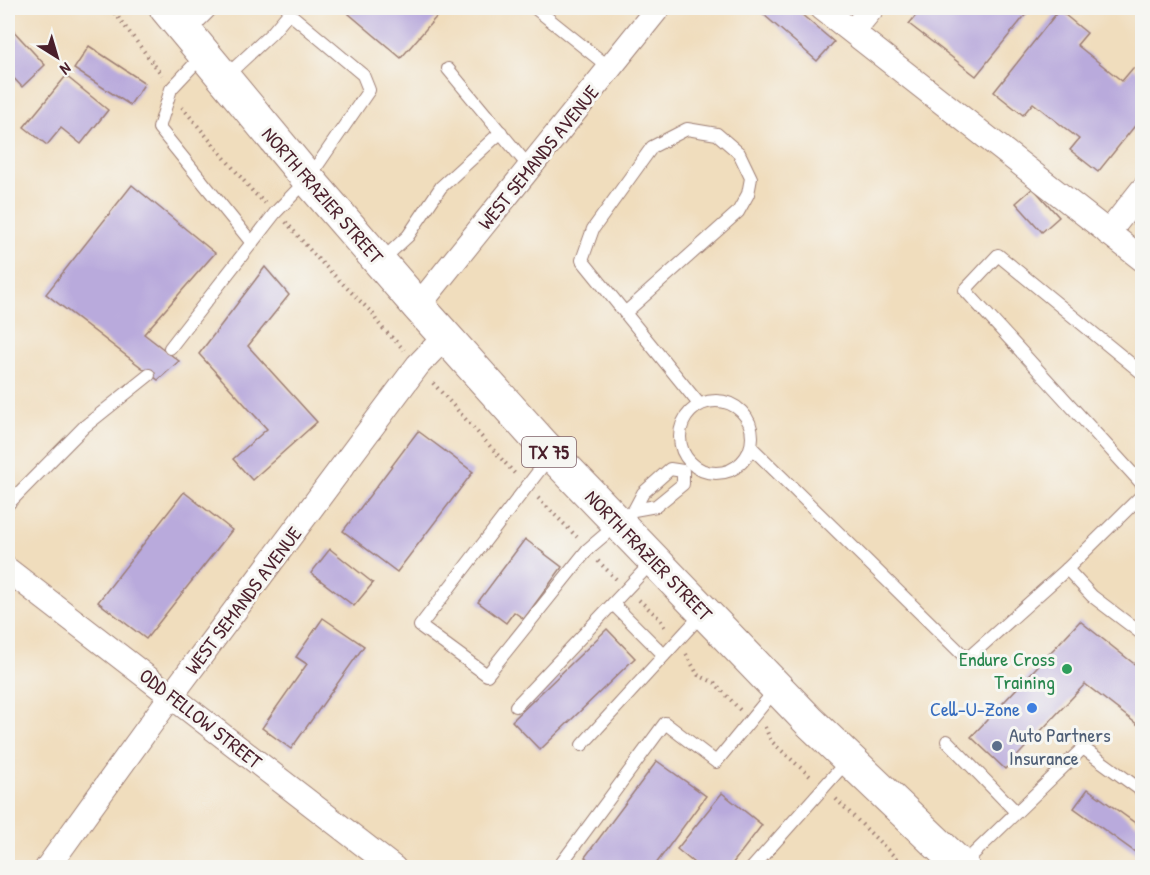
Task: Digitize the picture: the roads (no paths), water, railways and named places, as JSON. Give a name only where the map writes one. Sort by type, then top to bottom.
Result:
[{"type":"main road","name":"NORTH FRAZIER STREET","points":[[184,15],[214,66],[308,179],[418,306],[552,454],[626,517],[654,560],[777,688],[962,867]]},
{"type":"street","name":"WEST SEMANDS AVENUE","points":[[418,306],[658,8]]},
{"type":"street","points":[[822,8],[1143,260]]},
{"type":"street","points":[[853,32],[872,8]]},
{"type":"street","points":[[1108,233],[1143,190]]},
{"type":"street","name":"WEST SEMANDS AVENUE","points":[[47,867],[171,696],[418,365],[446,336]]},
{"type":"street","name":"ODD FELLOW STREET","points":[[8,570],[394,867]]},
{"type":"lane","points":[[535,8],[610,68]]},
{"type":"lane","points":[[170,348],[252,243],[275,213],[308,179],[369,90],[363,75],[288,10],[272,33],[171,89],[159,128],[252,243]]},
{"type":"lane","points":[[448,69],[530,168]]},
{"type":"lane","points":[[626,313],[738,212],[748,194],[751,178],[739,153],[717,134],[687,129],[652,147],[593,229],[582,260],[699,404]]},
{"type":"lane","points":[[381,262],[408,236],[441,187],[501,132]]},
{"type":"lane","points":[[1143,373],[998,255],[965,290],[1143,484]]},
{"type":"lane","points":[[8,504],[84,427],[149,375]]},
{"type":"lane","points":[[552,454],[420,626],[487,675],[588,549],[626,517],[643,493],[670,469],[687,468],[713,474],[737,467],[746,458],[751,447],[751,428],[743,412],[733,404],[722,400],[710,400],[689,411],[679,432],[687,468],[683,484],[656,506],[626,517]]},
{"type":"lane","points":[[751,447],[967,659],[1067,569],[1143,495]]},
{"type":"lane","points":[[516,706],[654,560]]},
{"type":"lane","points":[[1067,569],[1092,596],[1143,634]]},
{"type":"lane","points":[[613,604],[664,655]]},
{"type":"lane","points":[[582,745],[704,612]]},
{"type":"lane","points":[[558,867],[665,723],[716,762],[777,688]]},
{"type":"lane","points":[[947,741],[1016,812]]},
{"type":"lane","points":[[962,867],[1083,748],[1143,791]]},
{"type":"lane","points":[[752,867],[849,759]]},
{"type":"place","name":"Endure Cross Training","points":[[1067,669]]},
{"type":"place","name":"Cell-U-Zone","points":[[1032,708]]},
{"type":"place","name":"Auto Partners Insurance","points":[[997,746]]}]
